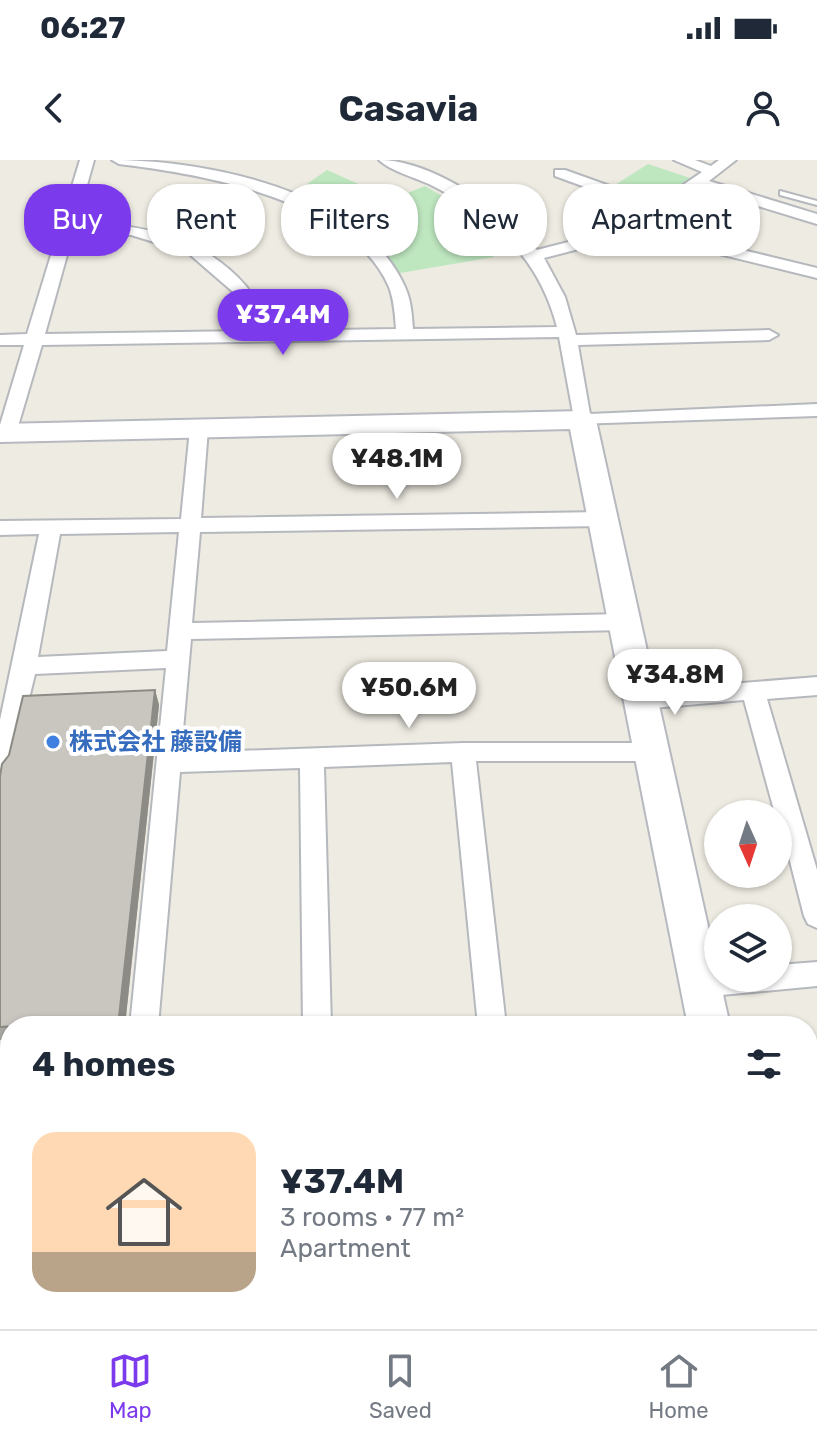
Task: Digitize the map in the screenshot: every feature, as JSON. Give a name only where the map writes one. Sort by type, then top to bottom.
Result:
[{"type":"street","points":[[80,184],[87,160]]},
{"type":"street","points":[[119,160],[173,166],[221,177],[271,190],[319,211],[364,242],[395,281],[405,334]]},
{"type":"street","points":[[386,160],[441,184]]},
{"type":"street","points":[[681,160],[715,172]]},
{"type":"street","points":[[699,183],[729,160]]},
{"type":"street","points":[[560,173],[590,184]]},
{"type":"street","points":[[699,183],[817,219]]},
{"type":"street","points":[[131,230],[193,249],[240,289],[257,336]]},
{"type":"street","points":[[59,256],[3,433],[582,420],[817,410]]},
{"type":"street","points":[[533,256],[551,283],[566,336],[707,1016]]},
{"type":"street","points":[[747,256],[817,273]]},
{"type":"street","points":[[0,340],[405,334],[769,335]]},
{"type":"street","points":[[145,1016],[199,429]]},
{"type":"street","points":[[0,528],[603,519]]},
{"type":"street","points":[[0,769],[25,666],[51,527]]},
{"type":"street","points":[[181,631],[624,622]]},
{"type":"street","points":[[25,666],[177,659]]},
{"type":"street","points":[[641,700],[817,686]]},
{"type":"street","points":[[753,691],[817,916]]},
{"type":"street","points":[[168,763],[463,752],[651,752]]},
{"type":"street","points":[[463,752],[491,1016]]},
{"type":"street","points":[[312,757],[317,1016]]},
{"type":"street","points":[[792,976],[817,974]]},
{"type":"street","points":[[700,984],[704,984]]},
{"type":"lane","points":[[783,193],[817,203]]},
{"type":"green space","points":[[648,164],[693,179],[686,184],[616,184]]},
{"type":"green space","points":[[327,170],[358,184],[307,184]]},
{"type":"green space","points":[[425,186],[434,191],[434,256],[494,257],[400,273],[385,256],[418,256],[418,189]]},
{"type":"building","points":[[155,690],[119,1016],[0,1016],[0,776],[2,764],[9,755],[23,696]]},
{"type":"place","name":"株式会社 藤設備","points":[[53,742]]}]
